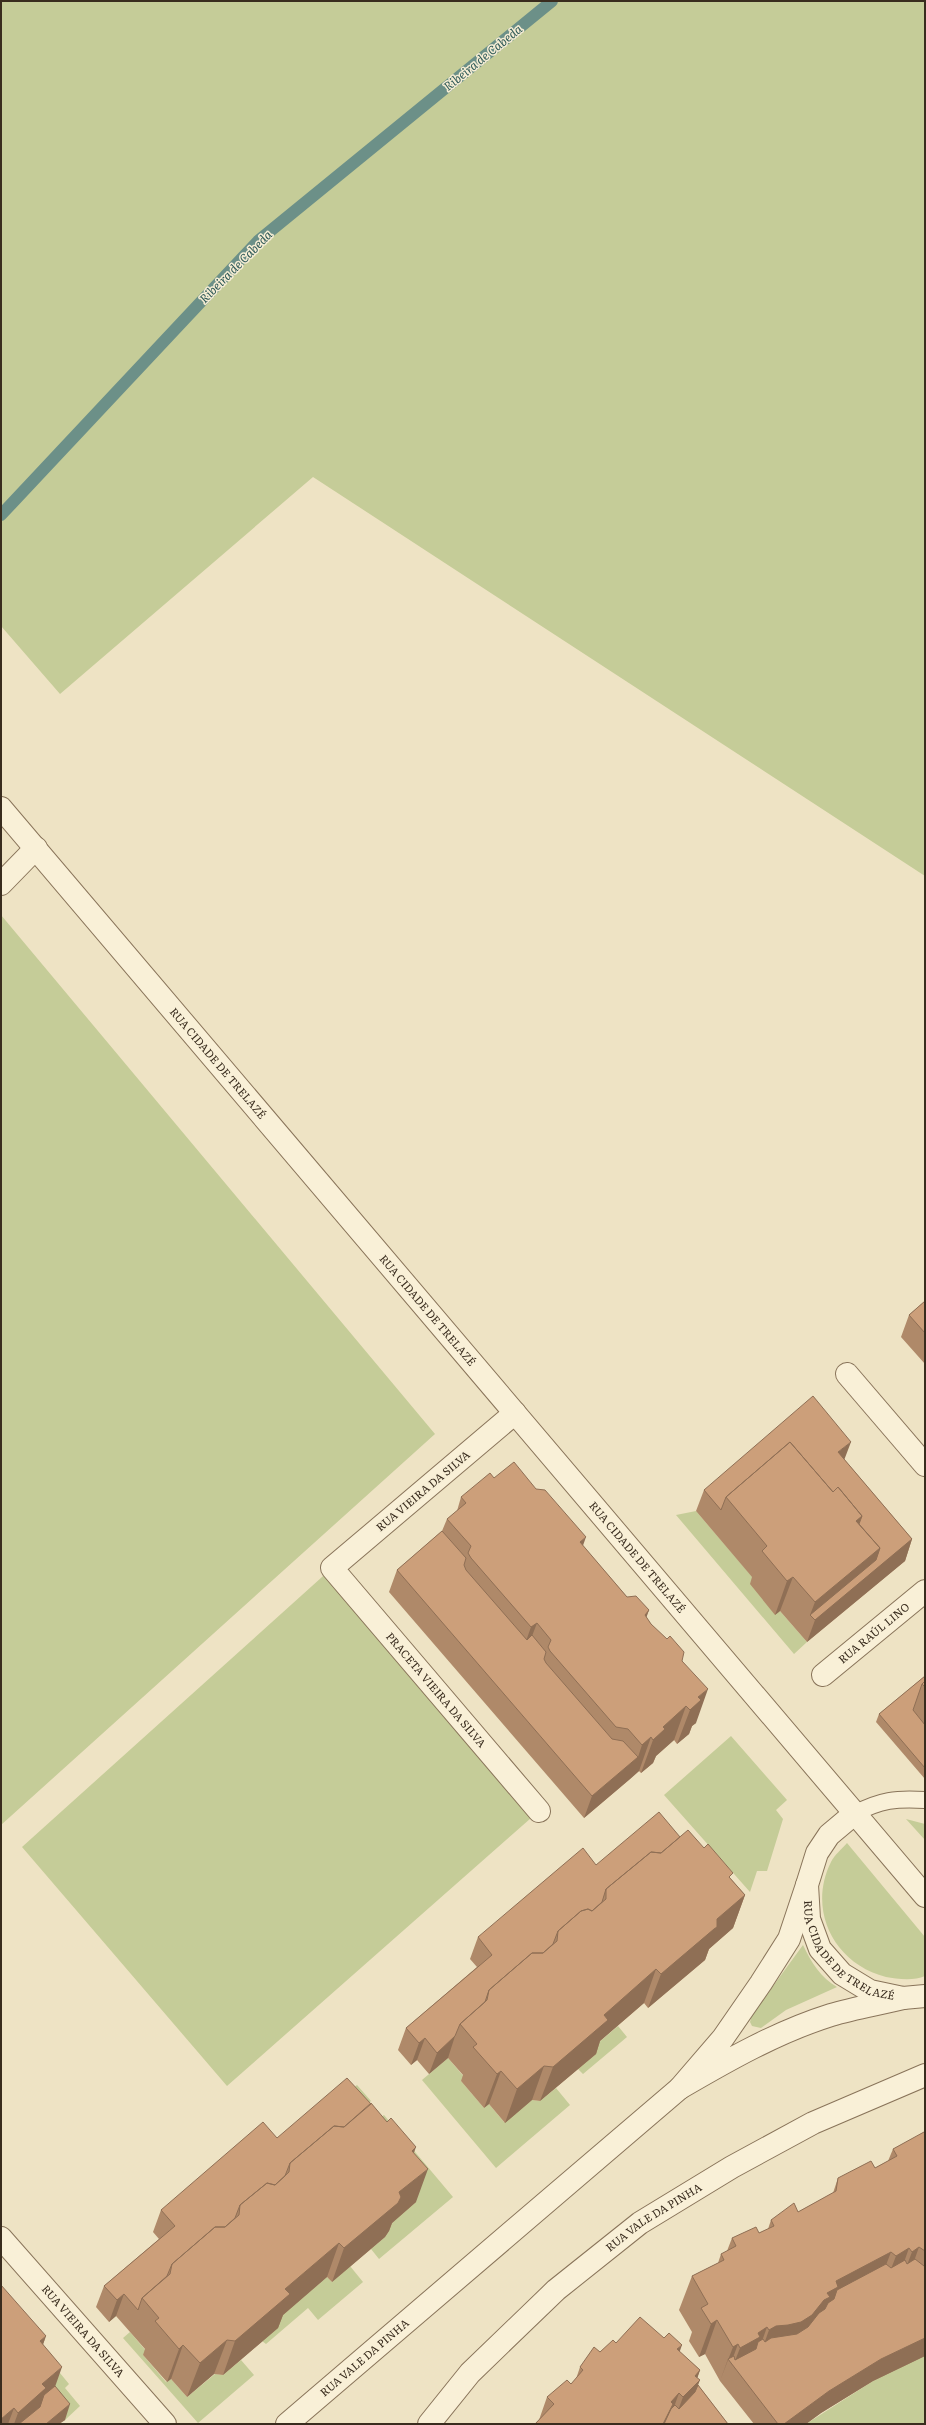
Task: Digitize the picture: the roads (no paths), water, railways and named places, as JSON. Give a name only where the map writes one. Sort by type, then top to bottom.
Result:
[{"type":"street","name":"RUA CIDADE DE TRELAZÉ","points":[[1,808],[925,1896]]},
{"type":"street","points":[[1,884],[36,848]]},
{"type":"street","points":[[848,1374],[925,1465]]},
{"type":"street","name":"RUA VIEIRA DA SILVA","points":[[332,1568],[515,1414]]},
{"type":"street","name":"PRACETA VIEIRA DA SILVA","points":[[332,1568],[539,1811]]},
{"type":"street","name":"RUA RAÚL LINO","points":[[823,1675],[925,1591]]},
{"type":"street","name":"RUA CIDADE DE TRELAZÉ","points":[[854,1814],[829,1836],[816,1853],[807,1885],[809,1919],[820,1950],[842,1974],[870,1991],[903,1998],[925,1996]]},
{"type":"street","name":"RUA VALE DA PINHA","points":[[287,2424],[680,2088],[723,2038],[789,1939],[807,1885]]},
{"type":"street","name":"RUA VALE DA PINHA","points":[[680,2088],[738,2054],[786,2032],[832,2015],[903,1998]]},
{"type":"street","name":"RUA VALE DA PINHA","points":[[429,2424],[470,2373],[561,2285],[640,2223],[732,2167],[813,2123],[925,2075]]},
{"type":"street","name":"RUA VIEIRA DA SILVA","points":[[1,2238],[165,2424]]},
{"type":"lane","name":"RUA CIDADE DE TRELAZÉ","points":[[854,1814],[868,1806],[895,1798],[925,1800]]},
{"type":"waterway","name":"Ribeira de Cabeda","points":[[1,515],[258,241],[552,1]]}]
